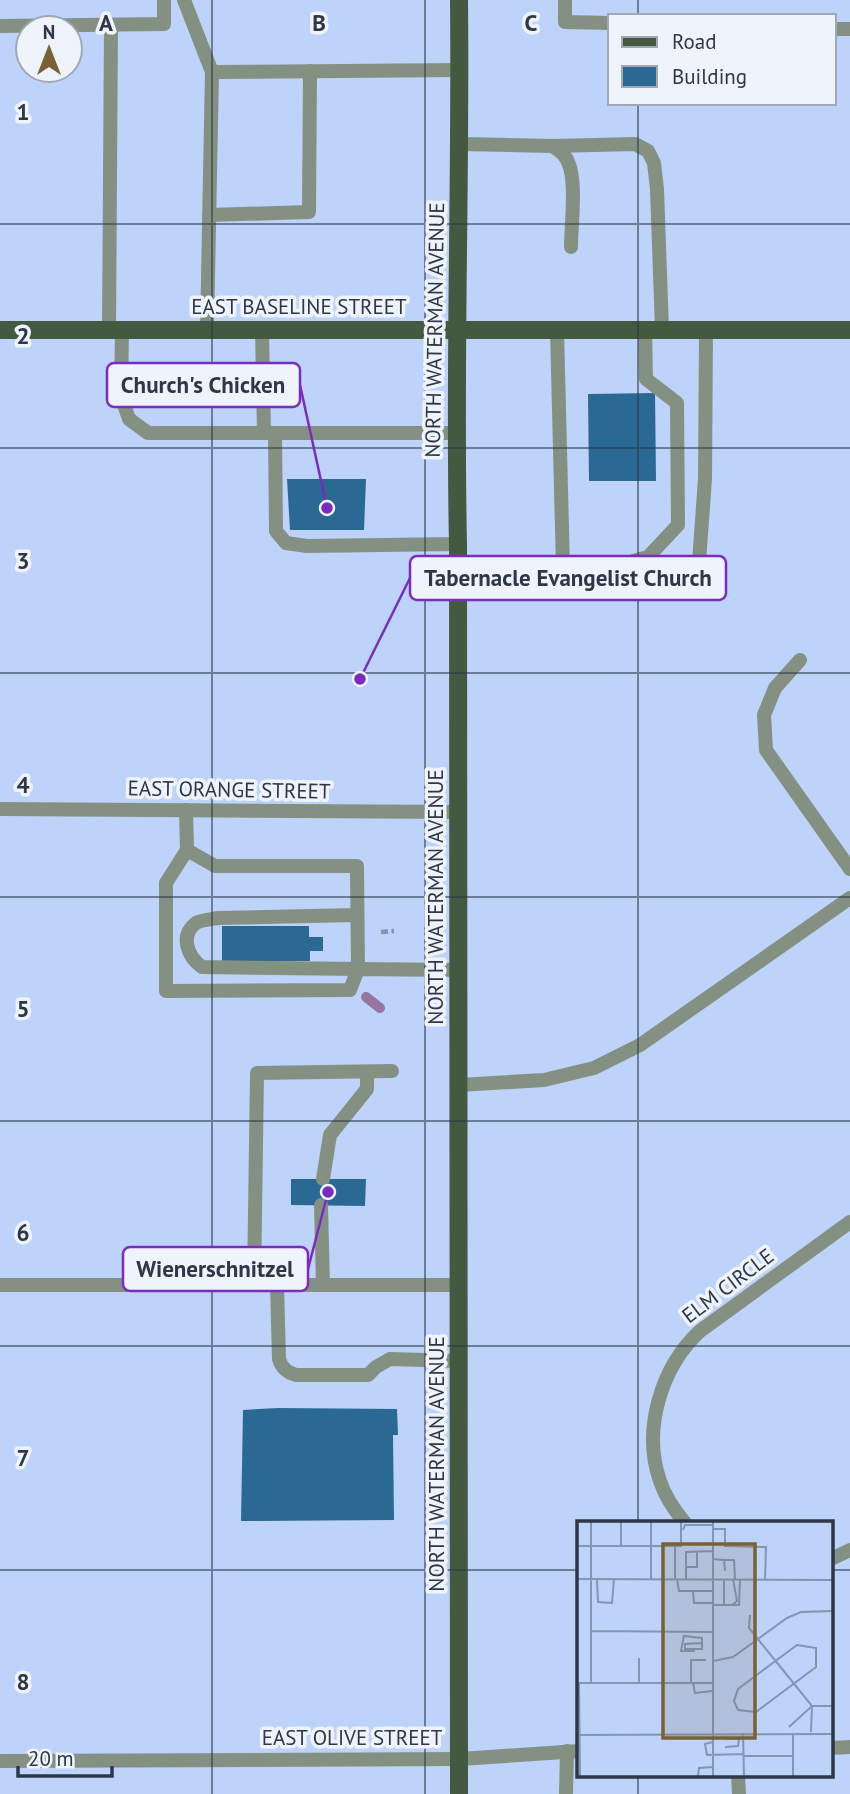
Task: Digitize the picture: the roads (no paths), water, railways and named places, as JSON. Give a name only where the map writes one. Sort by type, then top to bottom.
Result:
[{"type":"main road","name":"NORTH WATERMAN AVENUE","points":[[459,0],[456,433],[459,1794]]},
{"type":"main road","name":"EAST BASELINE STREET","points":[[0,330],[850,330]]},
{"type":"street","points":[[0,26],[164,24],[164,0]]},
{"type":"street","points":[[184,0],[212,72],[207,330]]},
{"type":"street","points":[[565,0],[565,22],[608,23]]},
{"type":"street","points":[[111,25],[116,330],[121,396],[130,419],[148,433],[456,433]]},
{"type":"street","points":[[212,72],[460,70]]},
{"type":"street","points":[[209,215],[309,212],[310,71]]},
{"type":"street","points":[[460,144],[635,144],[648,151],[654,163],[657,189],[654,330],[646,379],[677,403],[678,525],[648,557],[611,568]]},
{"type":"street","points":[[552,146],[561,152],[569,163],[572,186],[570,247]]},
{"type":"street","points":[[262,330],[276,530],[286,543],[307,546],[458,544]]},
{"type":"street","points":[[557,330],[563,568]]},
{"type":"street","points":[[458,568],[611,568],[699,562],[705,479],[706,330]]},
{"type":"street","points":[[800,660],[775,688],[764,715],[766,750],[850,870]]},
{"type":"street","name":"EAST ORANGE STREET","points":[[0,808],[458,813]]},
{"type":"street","points":[[186,810],[187,850],[166,883],[166,991],[350,990],[358,969],[356,866],[215,866],[187,850]]},
{"type":"street","points":[[459,1085],[544,1080],[594,1068],[640,1045],[850,898]]},
{"type":"street","points":[[357,915],[218,918],[197,922],[188,933],[186,945],[193,961],[202,967],[459,970]]},
{"type":"street","points":[[254,1285],[257,1073],[392,1071]]},
{"type":"street","points":[[323,1179],[330,1135],[367,1089],[367,1073]]},
{"type":"street","points":[[321,1205],[323,1285]]},
{"type":"street","name":"ELM CIRCLE","points":[[683,1521],[673,1508],[659,1480],[654,1452],[654,1425],[667,1376],[689,1341],[700,1331],[850,1222]]},
{"type":"street","points":[[0,1285],[459,1285]]},
{"type":"street","points":[[277,1285],[279,1359],[288,1373],[368,1375],[390,1359],[459,1361]]},
{"type":"street","points":[[832,1559],[850,1550]]},
{"type":"street","points":[[832,1748],[850,1747]]},
{"type":"street","points":[[566,1794],[573,1751]]},
{"type":"street","name":"EAST OLIVE STREET","points":[[0,1761],[460,1759],[573,1751]]},
{"type":"street","points":[[738,1776],[739,1794]]},
{"type":"waterway","points":[[366,997],[380,1008]]},
{"type":"place","name":"Church's Chicken","points":[[327,508]]},
{"type":"place","name":"Tabernacle Evangelist Church","points":[[360,679]]},
{"type":"place","name":"Wienerschnitzel","points":[[328,1192]]}]
